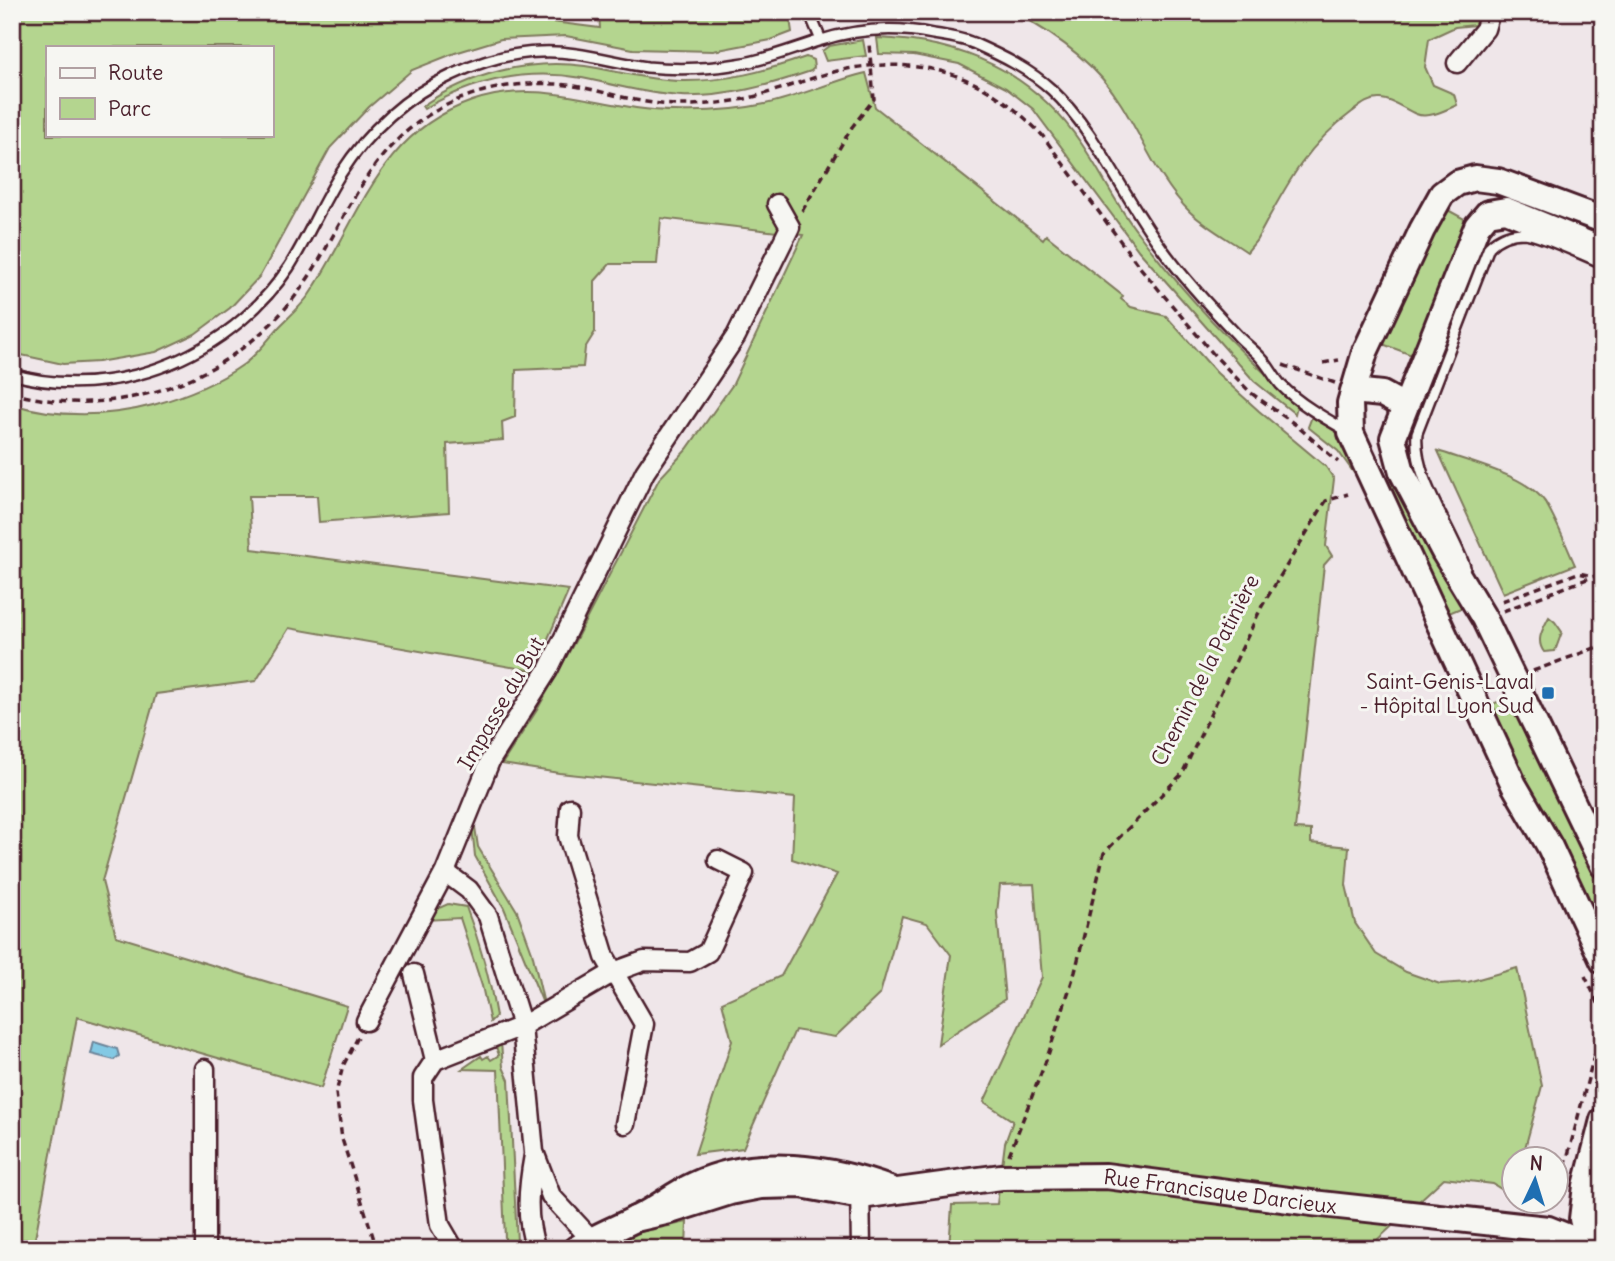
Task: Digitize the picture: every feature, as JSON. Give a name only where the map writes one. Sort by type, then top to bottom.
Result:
[{"type":"street","points":[[1457,63],[1485,29],[1490,12]]},
{"type":"street","points":[[1592,963],[1550,848],[1514,785],[1351,433],[1350,403],[1365,352],[1422,230],[1442,194],[1457,183],[1475,178],[1498,181],[1603,220]]},
{"type":"street","points":[[778,204],[790,227]]},
{"type":"street","points":[[1351,433],[1365,439],[1393,438],[1413,413],[1420,373],[1477,226],[1488,213],[1506,209],[1603,250]]},
{"type":"street","name":"Impasse du But","points":[[366,1021],[444,872],[490,761],[548,670],[645,472],[736,336],[790,227]]},
{"type":"street","points":[[1353,391],[1382,394],[1413,413]]},
{"type":"street","points":[[1393,438],[1402,472],[1444,552],[1494,611],[1603,865]]},
{"type":"street","points":[[570,808],[568,836],[605,957],[644,1024],[625,1124]]},
{"type":"street","points":[[454,1249],[440,1225],[422,1100],[423,1078],[435,1060],[522,1026],[614,972],[644,961],[690,962],[708,952],[744,873],[718,860]]},
{"type":"street","points":[[444,872],[469,890],[488,916],[522,1026],[534,1152],[551,1196],[583,1244]]},
{"type":"street","points":[[414,974],[435,1060]]},
{"type":"street","points":[[205,1069],[205,1249]]},
{"type":"street","points":[[1594,1235],[1586,1185],[1603,1120]]},
{"type":"street","points":[[534,1152],[527,1190],[529,1228],[536,1249]]},
{"type":"street","name":"Rue Francisque Darcieux","points":[[583,1244],[666,1203],[693,1185],[758,1169],[803,1167],[860,1187],[893,1190],[1001,1177],[1106,1176],[1594,1235]]},
{"type":"street","points":[[860,1187],[861,1249]]},
{"type":"lane","points":[[809,12],[821,40]]},
{"type":"lane","points":[[12,374],[60,382],[121,378],[159,369],[189,356],[225,334],[260,302],[288,269],[341,173],[366,139],[417,93],[453,74],[516,54],[543,52],[572,53],[646,66],[708,69],[744,63],[821,40],[868,30],[900,28],[967,40],[1013,61],[1051,89],[1086,131],[1161,248],[1240,338],[1265,361],[1283,387],[1326,419],[1351,433]]},
{"type":"lane","points":[[1494,611],[1458,549],[1420,468],[1413,413],[1489,247],[1497,240],[1526,233],[1603,263]]},
{"type":"lane","points":[[1393,438],[1417,433]]},
{"type":"path","points":[[790,227],[807,204],[852,127],[874,99],[868,30]]},
{"type":"path","points":[[12,393],[39,400],[69,402],[132,398],[173,387],[225,361],[272,324],[295,296],[377,160],[416,124],[467,96],[514,85],[540,83],[567,85],[662,104],[696,105],[758,97],[832,73],[871,65],[916,67],[948,73],[990,91],[1026,117],[1138,265],[1215,356],[1251,393],[1321,446],[1342,467]]},
{"type":"path","points":[[1265,361],[1288,366],[1353,391]]},
{"type":"path","name":"Chemin de la Patinière","points":[[1012,1148],[1047,1058],[1075,972],[1104,853],[1182,774],[1262,606],[1326,501],[1348,494]]},
{"type":"path","points":[[1494,611],[1578,573],[1595,576]]},
{"type":"path","points":[[1494,611],[1603,573]]},
{"type":"path","points":[[1524,675],[1603,645]]},
{"type":"path","points":[[1570,1148],[1601,1030],[1601,1009],[1592,963]]},
{"type":"path","points":[[366,1021],[343,1066],[336,1093],[342,1139],[377,1249]]},
{"type":"green space","points":[[12,12],[514,12],[513,17],[600,28],[599,12],[789,12],[792,32],[771,40],[713,51],[633,49],[566,36],[501,39],[412,70],[369,107],[330,148],[260,276],[230,308],[195,334],[156,352],[98,362],[63,364],[12,353]]},
{"type":"green space","points":[[1013,12],[1478,12],[1475,25],[1455,27],[1429,39],[1425,67],[1433,85],[1454,94],[1457,105],[1426,115],[1416,114],[1381,99],[1369,101],[1359,107],[1335,125],[1308,155],[1247,252],[1203,223],[1179,200],[1121,104],[1099,75],[1059,40]]},
{"type":"green space","points":[[877,38],[908,40],[966,54],[1017,79],[1040,97],[1062,118],[1081,143],[1130,222],[1174,278],[1234,343],[1298,402],[1295,414],[1254,381],[1139,251],[1033,109],[1006,88],[959,64],[914,55],[879,54]]},
{"type":"green space","points":[[863,40],[866,56],[826,61],[822,51],[829,46]]},
{"type":"green space","points":[[806,57],[813,60],[814,68],[811,71],[731,93],[668,95],[582,78],[541,75],[500,79],[461,91],[424,109],[422,106],[479,77],[542,64],[585,66],[656,79],[697,81],[744,75]]},
{"type":"green space","points":[[866,73],[875,107],[1043,239],[1046,235],[1123,296],[1121,299],[1131,307],[1166,316],[1217,373],[1326,467],[1334,479],[1326,546],[1332,556],[1324,565],[1295,829],[1311,830],[1311,843],[1349,847],[1346,885],[1355,923],[1376,954],[1406,972],[1440,984],[1468,982],[1517,968],[1542,1086],[1526,1146],[1500,1146],[1500,1188],[1493,1184],[1444,1178],[1377,1240],[1376,1249],[949,1249],[952,1205],[997,1204],[1005,1143],[1013,1121],[984,1102],[1042,977],[1034,884],[1000,885],[997,913],[1005,999],[938,1044],[951,955],[927,923],[902,916],[880,994],[835,1037],[795,1030],[743,1148],[695,1154],[732,1041],[722,1002],[781,976],[837,874],[792,859],[795,798],[559,773],[502,764],[537,710],[659,479],[687,449],[733,384],[803,235],[661,218],[657,264],[610,264],[595,281],[595,332],[585,348],[583,367],[516,370],[515,417],[502,422],[503,440],[447,444],[449,512],[319,522],[317,496],[249,496],[252,549],[569,590],[534,671],[289,628],[256,681],[156,694],[102,881],[116,936],[347,1006],[321,1088],[77,1017],[33,1249],[12,1249],[12,404],[64,414],[119,412],[177,398],[200,389],[244,364],[309,295],[357,210],[392,157],[413,135],[440,116],[472,101],[499,94],[525,92],[550,93],[649,110],[720,110],[778,101]]},
{"type":"green space","points":[[1446,209],[1468,221],[1417,357],[1377,342]]},
{"type":"green space","points":[[1313,414],[1345,439],[1361,471],[1354,473],[1338,451],[1308,427]]},
{"type":"green space","points":[[1438,451],[1498,471],[1539,495],[1551,512],[1575,565],[1503,593]]},
{"type":"green space","points":[[1399,478],[1468,605],[1442,616],[1383,484]]},
{"type":"green space","points":[[1549,617],[1562,632],[1555,651],[1544,652],[1540,639]]},
{"type":"green space","points":[[1511,697],[1603,893],[1603,936],[1487,706]]},
{"type":"green space","points":[[472,826],[475,827],[478,847],[517,911],[532,952],[542,1001],[504,908],[475,856]]},
{"type":"green space","points":[[448,904],[466,907],[471,920],[494,1002],[496,1016],[490,1022],[482,986],[460,918],[426,920],[430,912]]},
{"type":"green space","points":[[501,1042],[503,1067],[509,1080],[517,1242],[520,1249],[502,1249],[505,1239],[498,1070],[462,1069],[481,1056],[483,1059],[488,1056],[491,1060],[499,1055],[495,1044]]},
{"type":"green space","points":[[687,1222],[686,1249],[609,1249],[636,1233]]},
{"type":"water","points":[[94,1042],[117,1049],[119,1056],[114,1060],[91,1054]]},
{"type":"place","name":"Saint-Genis-Laval - Hôpital Lyon Sud","points":[[1548,693]]}]
